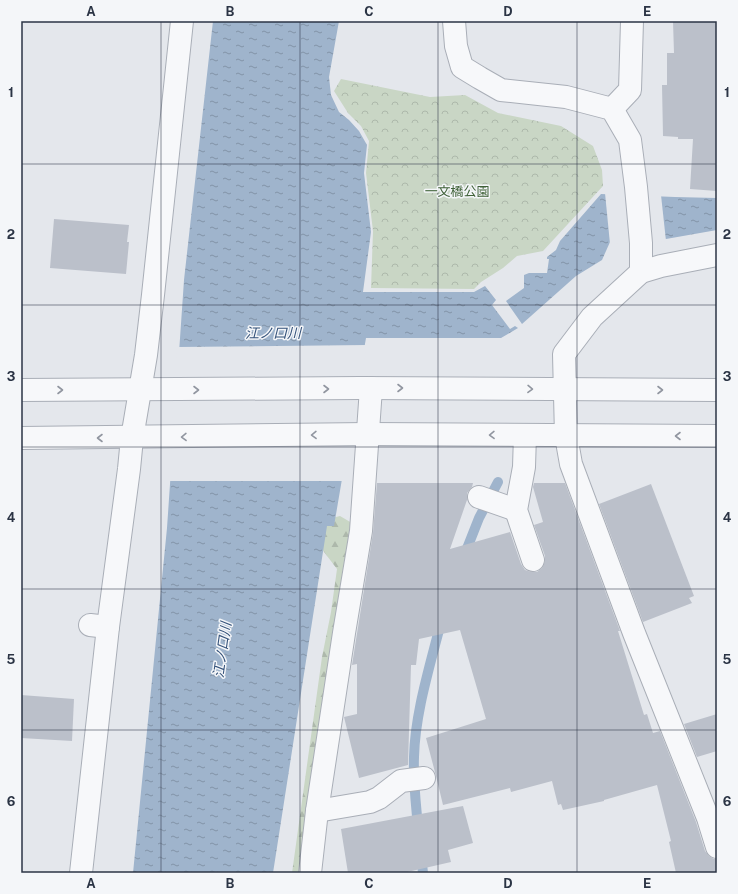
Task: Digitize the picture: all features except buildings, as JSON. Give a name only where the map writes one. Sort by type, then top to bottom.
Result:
[{"type":"street","points":[[81,873],[99,626],[129,469],[142,438],[148,390],[146,355],[182,21]]},
{"type":"street","points":[[454,21],[456,46],[462,67],[501,90],[566,97],[612,109],[630,140],[641,243],[641,272]]},
{"type":"street","points":[[612,109],[630,90],[632,21]]},
{"type":"street","points":[[717,255],[662,266],[641,272],[592,316],[564,354],[566,436],[571,464],[634,633],[708,818],[717,847]]},
{"type":"street","points":[[310,873],[317,811],[361,531],[360,435],[366,388]]},
{"type":"street","points":[[21,390],[366,388],[717,390]]},
{"type":"street","points":[[21,438],[360,435],[717,436]]},
{"type":"street","points":[[525,435],[524,467],[498,503],[533,560]]},
{"type":"street","points":[[317,811],[370,802],[379,798],[401,781],[424,778]]},
{"type":"green space","name":"一文橋公園","points":[[341,79],[430,97],[465,95],[498,113],[561,126],[593,146],[602,170],[603,186],[543,251],[517,256],[503,268],[481,282],[474,289],[371,288],[373,231],[366,173],[369,141],[361,126],[348,113],[334,91]]},
{"type":"green space","points":[[340,516],[357,526],[303,873],[292,873],[322,657],[331,612],[337,569],[321,548],[322,532],[328,519]]},
{"type":"water","name":"江ノ口川","points":[[213,21],[339,21],[329,77],[331,95],[339,112],[359,131],[367,145],[364,173],[371,232],[363,292],[474,292],[485,286],[496,300],[492,305],[510,329],[515,326],[518,328],[501,338],[366,338],[334,526],[327,526],[273,873],[133,873],[167,528],[184,280]]},
{"type":"water","points":[[601,194],[717,198],[717,230],[666,239],[610,242],[602,260],[576,276],[522,324],[506,301],[524,288],[524,275],[529,273],[547,273],[549,259],[547,259],[547,257],[556,250],[560,241]]},
{"type":"pier","points":[[605,193],[661,195],[666,241],[610,244]]},
{"type":"pier","points":[[367,345],[344,481],[168,481],[177,347]]},
{"type":"waterway","points":[[464,556],[479,518],[498,482]]},
{"type":"waterway","points":[[418,827],[414,775],[415,740],[420,707],[441,622]]},
{"type":"waterway","points":[[421,855],[423,873]]}]
